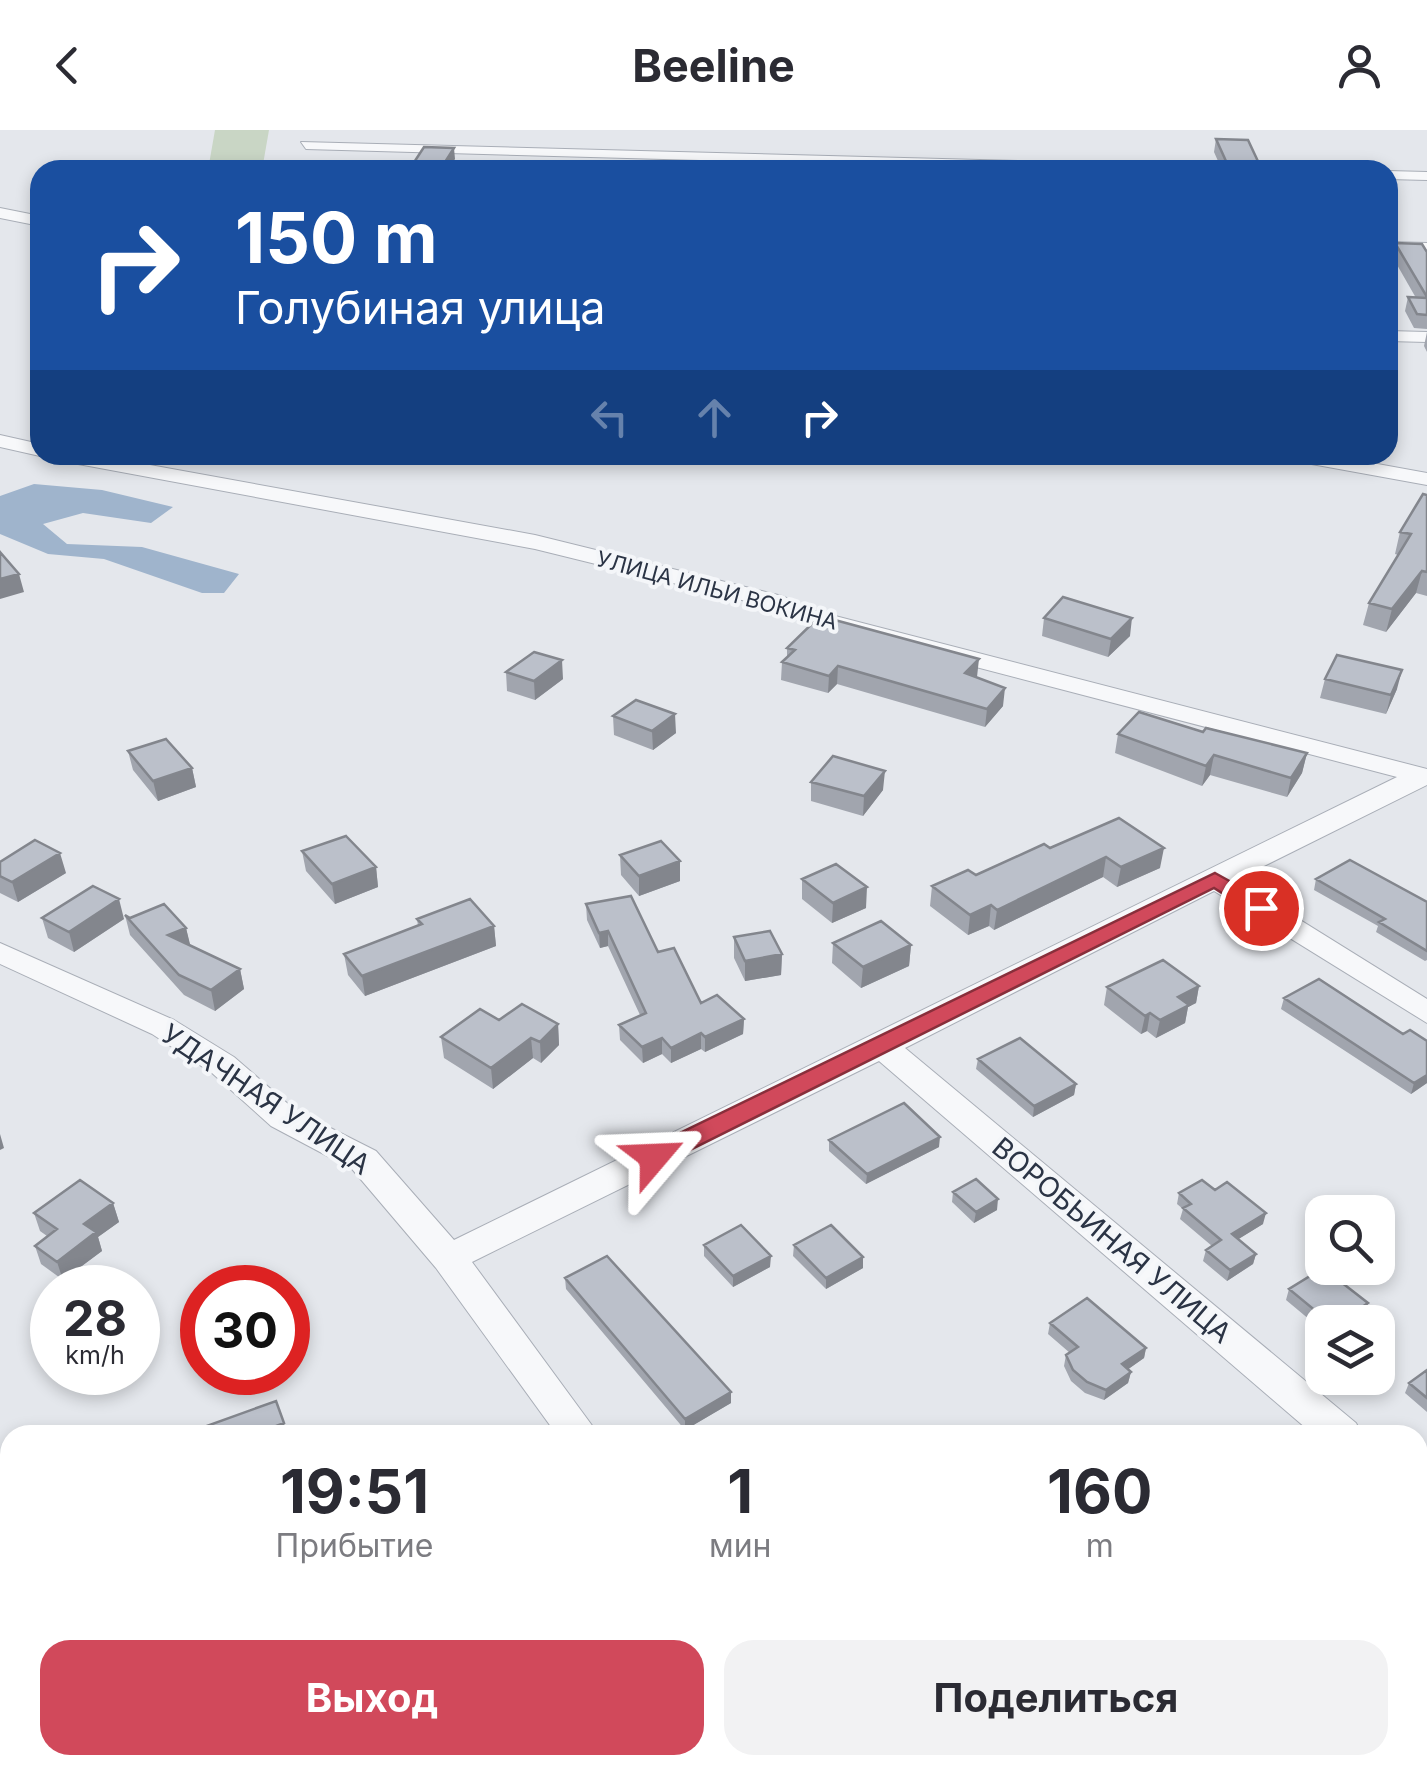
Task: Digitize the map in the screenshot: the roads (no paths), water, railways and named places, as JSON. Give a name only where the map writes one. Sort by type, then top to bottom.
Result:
[{"type":"street","points":[[318,130],[306,151],[733,160]]},
{"type":"street","points":[[1398,175],[1427,176]]},
{"type":"street","points":[[0,213],[30,219]]},
{"type":"street","points":[[1398,247],[1427,248]]},
{"type":"street","points":[[1398,337],[1427,338]]},
{"type":"street","points":[[0,442],[30,448]]},
{"type":"street","name":"УЛИЦА ИЛЬИ ВОКИНА","points":[[116,465],[534,542],[774,601],[804,615],[1424,776]]},
{"type":"street","points":[[1350,465],[1427,479]]},
{"type":"street","points":[[449,1258],[1424,776]]},
{"type":"street","points":[[1215,879],[1427,1013]]},
{"type":"street","name":"УДАЧНАЯ УЛИЦА","points":[[0,952],[163,1027],[224,1065],[282,1118],[364,1160],[449,1258],[572,1425]]},
{"type":"street","name":"ВОРОБЬИНАЯ УЛИЦА","points":[[882,1046],[1330,1425]]},
{"type":"water","points":[[34,484],[102,490],[173,507],[151,523],[83,513],[43,524],[67,544],[142,547],[239,574],[224,593],[202,593],[104,559],[48,554],[0,534],[0,496]]}]
